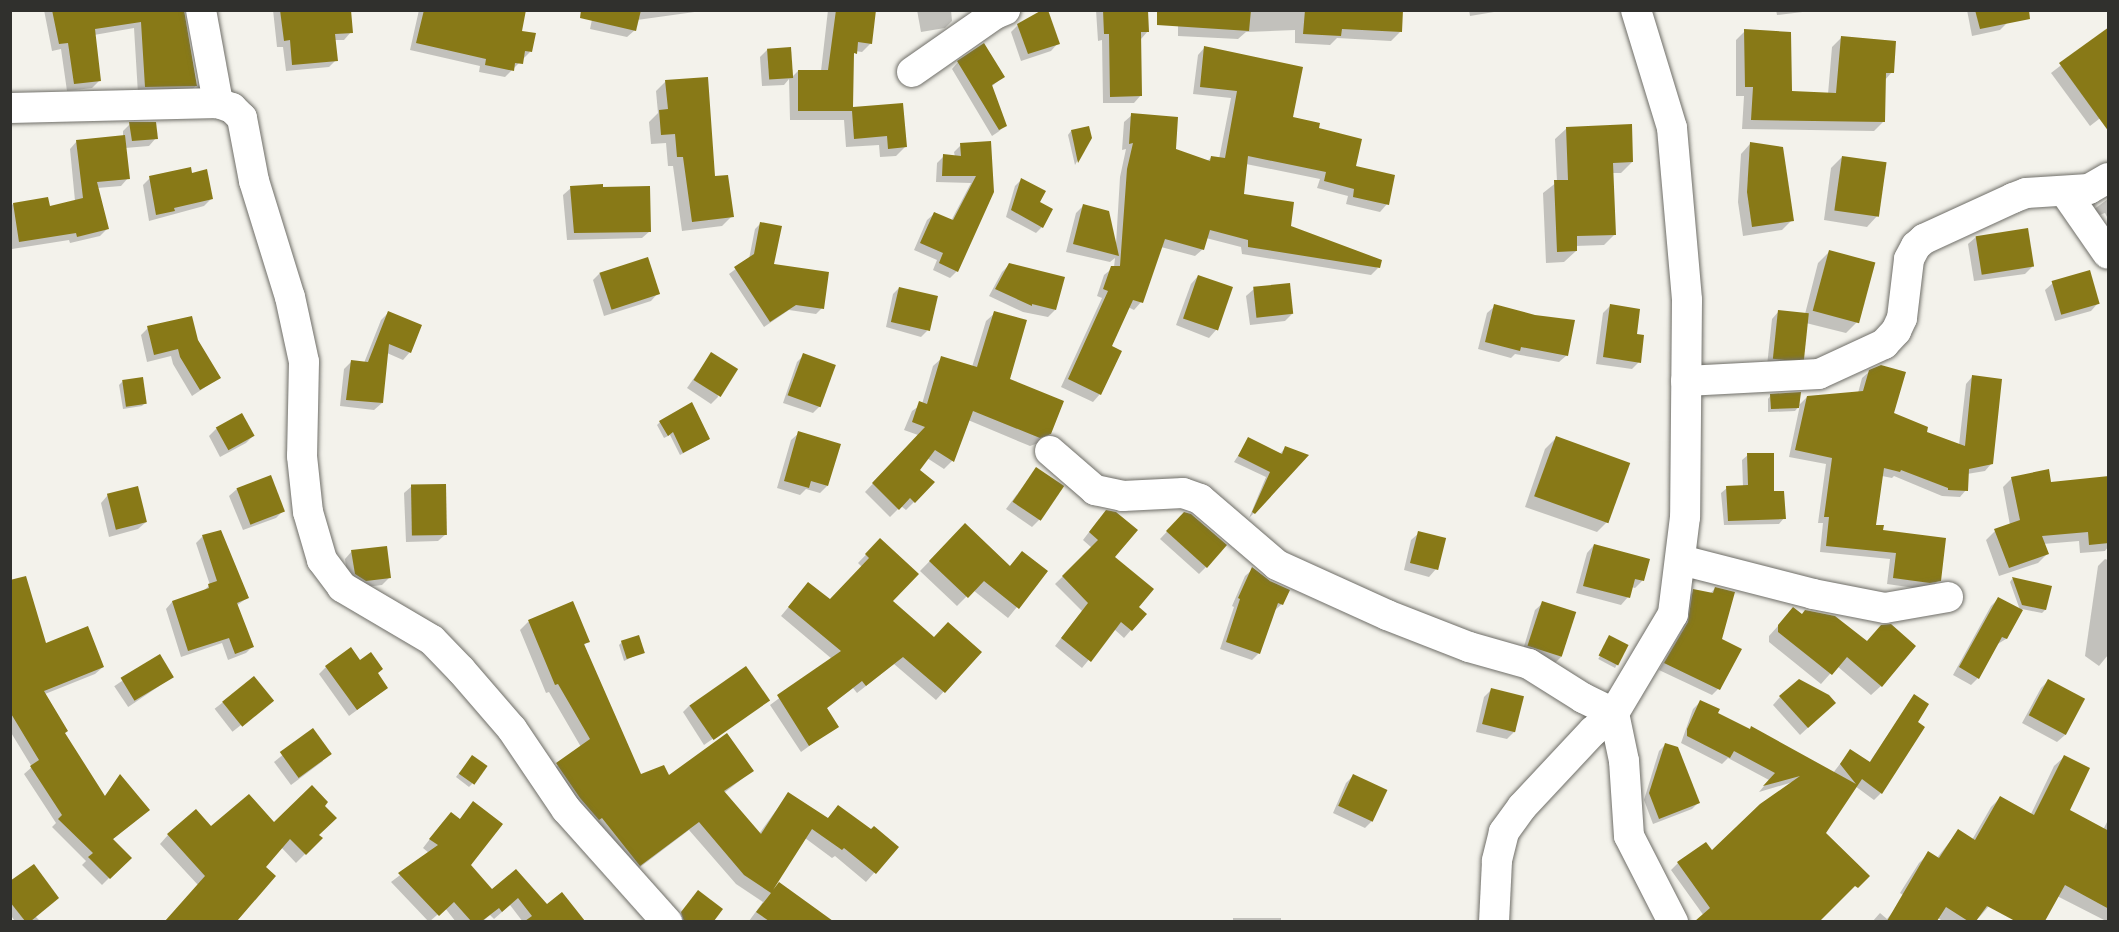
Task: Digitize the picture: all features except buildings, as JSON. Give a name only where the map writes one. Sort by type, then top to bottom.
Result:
[{"type":"street","points":[[201,10],[218,104]]},
{"type":"street","points":[[912,72],[995,14],[1005,10]]},
{"type":"street","points":[[1494,921],[1497,861],[1504,832],[1522,807],[1593,731],[1614,713],[1673,614],[1685,517],[1687,300],[1672,128],[1636,10]]},
{"type":"street","points":[[10,108],[218,104],[232,108],[242,118],[254,182],[290,297],[304,362],[302,456],[308,512],[322,560],[342,587],[432,640],[461,670],[512,729],[566,809],[667,921]]},
{"type":"street","points":[[1686,381],[1819,374],[1884,344],[1896,331],[1902,318],[1909,259],[1916,246],[1924,239],[2013,198],[2026,194],[2089,189],[2109,178]]},
{"type":"street","points":[[2065,192],[2109,254]]},
{"type":"street","points":[[1050,451],[1095,490],[1123,496],[1183,494],[1200,499],[1277,564],[1388,615],[1469,647],[1529,664],[1583,698],[1614,713]]},
{"type":"street","points":[[1681,560],[1813,594],[1885,608],[1948,597]]},
{"type":"street","points":[[1614,713],[1624,761],[1629,836],[1673,921]]}]
